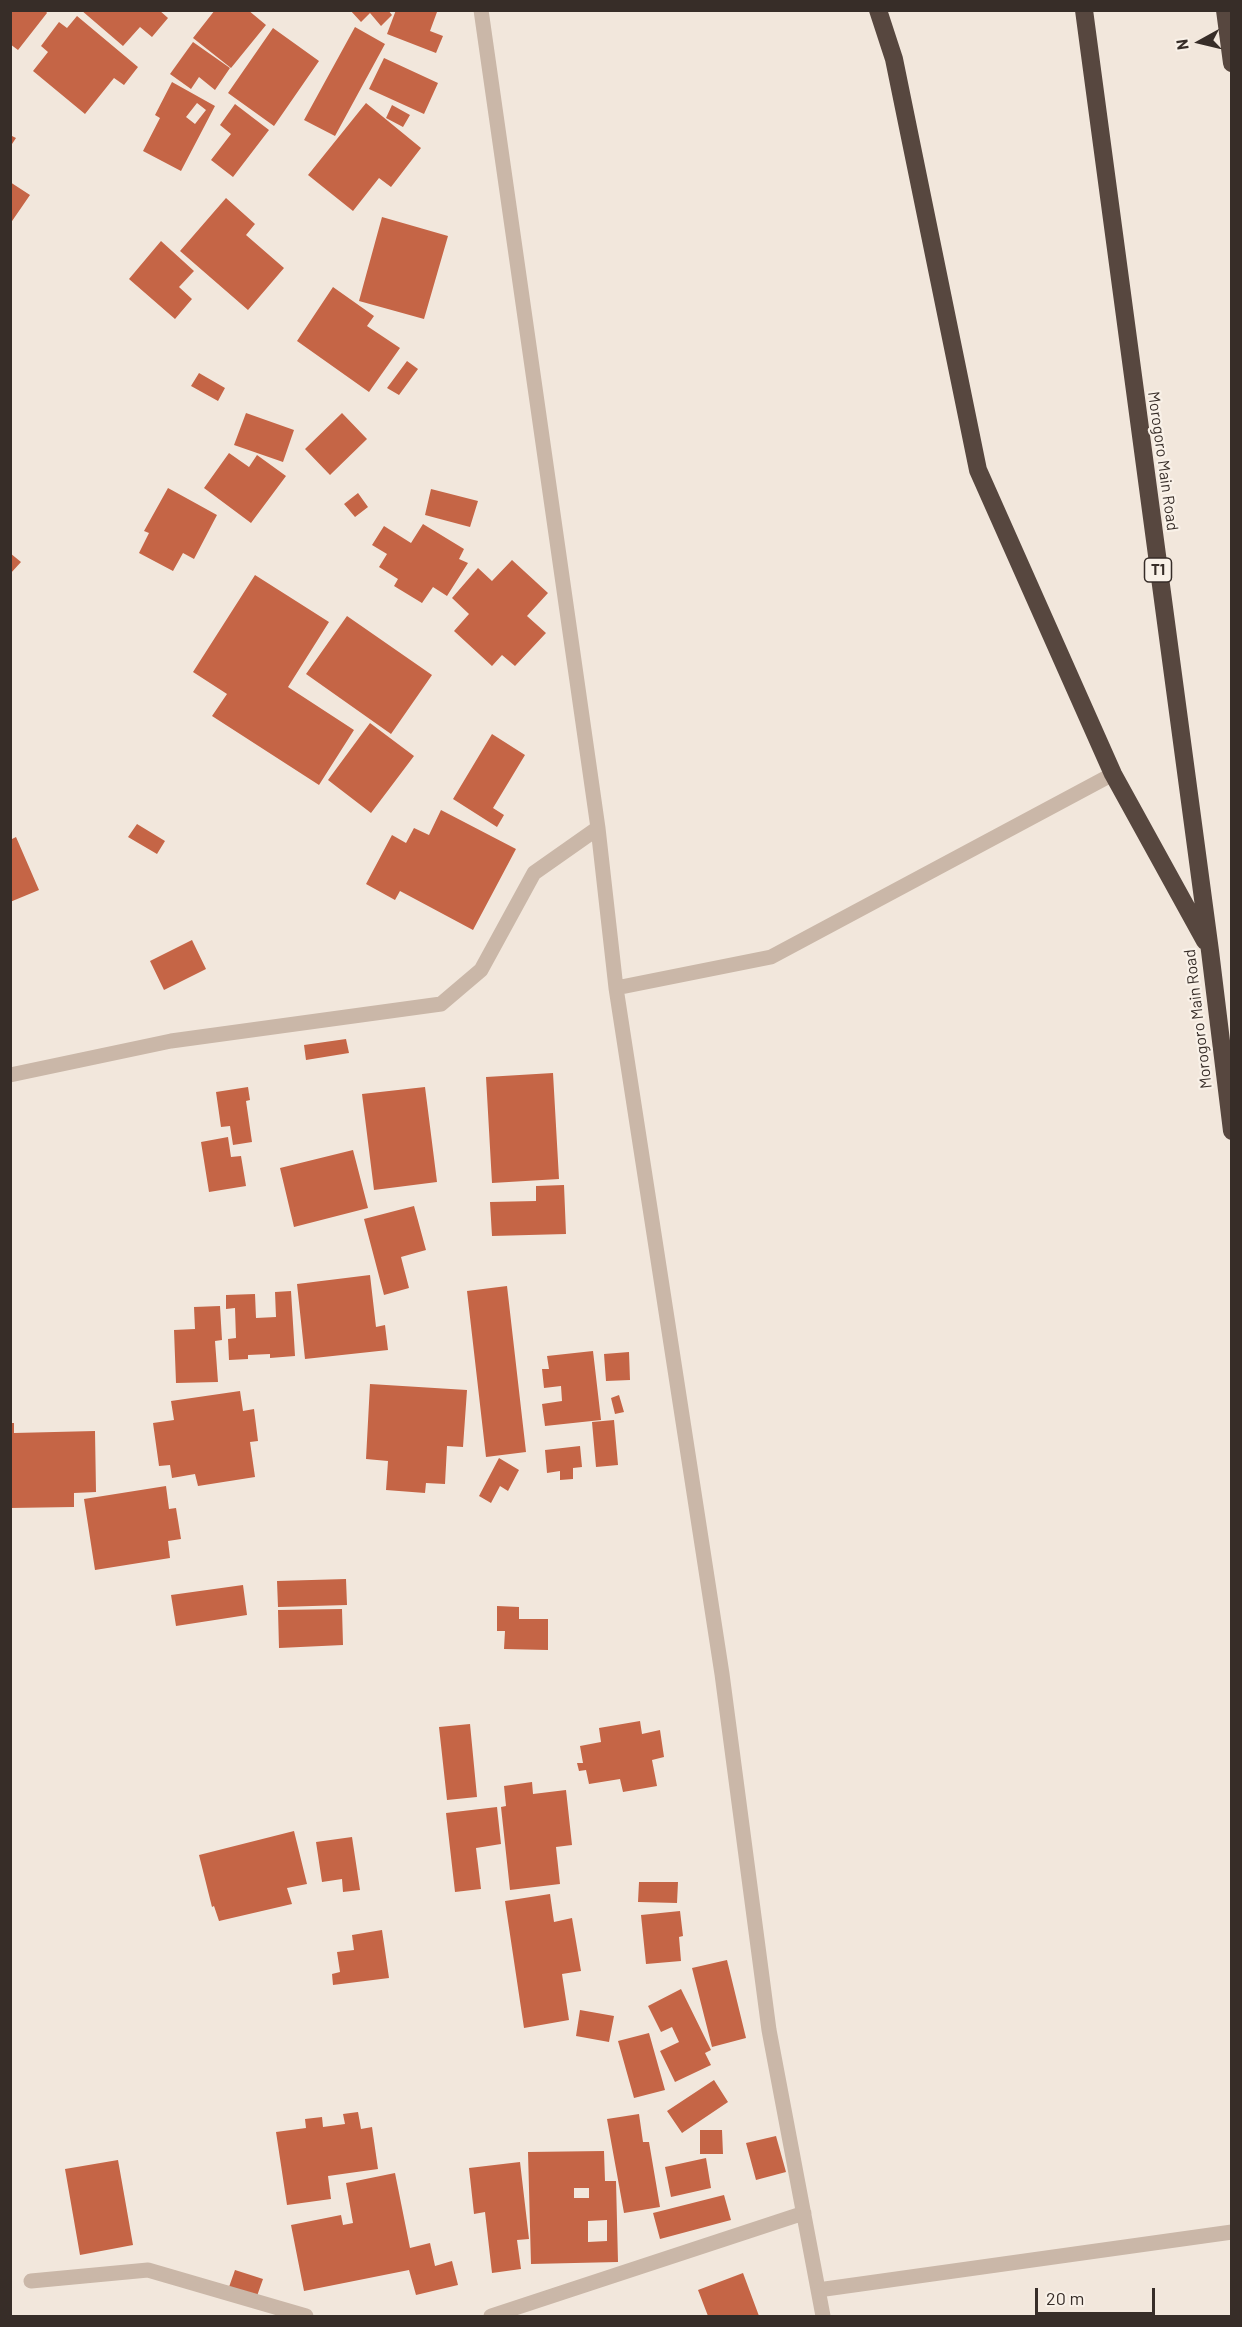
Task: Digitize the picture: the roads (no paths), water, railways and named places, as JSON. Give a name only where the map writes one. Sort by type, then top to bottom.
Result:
[{"type":"highway","points":[[878,10],[894,59],[978,470],[1113,774],[1210,951]]},
{"type":"highway","name":"Morogoro Main Road","points":[[1084,10],[1232,1131]]},
{"type":"highway","points":[[1225,10],[1232,63]]},
{"type":"street","points":[[481,10],[598,828],[616,988],[722,1674],[769,2030],[823,2316]]},
{"type":"street","points":[[616,988],[771,957],[1113,774]]},
{"type":"street","points":[[10,1075],[171,1041],[441,1004],[481,970],[534,873],[598,828]]},
{"type":"street","points":[[491,2316],[804,2213]]},
{"type":"street","points":[[818,2290],[1232,2232]]},
{"type":"street","points":[[31,2281],[148,2270],[306,2316]]}]
